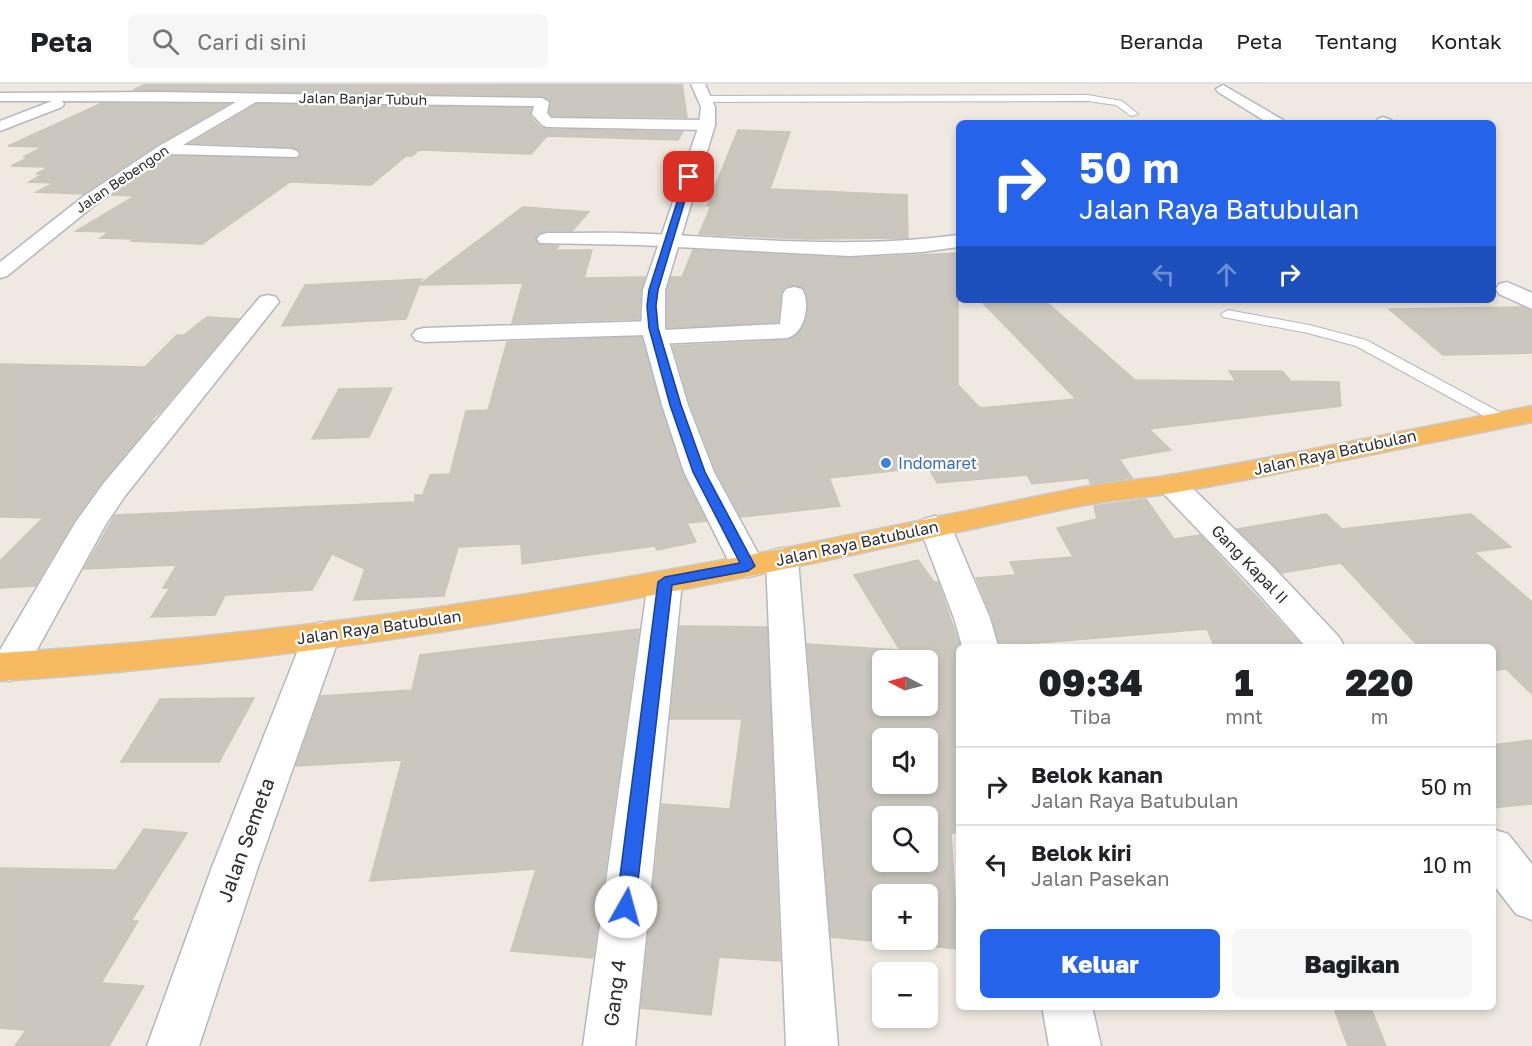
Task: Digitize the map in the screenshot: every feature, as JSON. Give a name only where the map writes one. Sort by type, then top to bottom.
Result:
[{"type":"highway","name":"Jalan Raya Batubulan","points":[[5,667],[96,661],[322,635],[480,613],[665,582],[1085,496],[1172,484],[1516,416]]},
{"type":"street","points":[[154,96],[180,84]]},
{"type":"street","points":[[543,85],[539,114],[547,122]]},
{"type":"street","points":[[1223,90],[1273,120]]},
{"type":"street","points":[[701,91],[708,112],[706,125],[654,290],[652,306],[655,332],[675,405],[699,472],[765,562],[812,1046]]},
{"type":"street","name":"Jalan Banjar Tubuh","points":[[0,97],[154,96],[542,102]]},
{"type":"street","points":[[0,126],[77,97]]},
{"type":"street","name":"Jalan Bebengon","points":[[0,272],[90,200],[165,149],[252,98]]},
{"type":"street","points":[[450,113],[465,101]]},
{"type":"street","points":[[524,123],[706,125]]},
{"type":"street","points":[[165,149],[291,154]]},
{"type":"street","points":[[547,239],[818,251],[859,251],[956,241]]},
{"type":"street","points":[[1507,289],[1532,302]]},
{"type":"street","points":[[424,335],[787,331],[792,325],[794,294]]},
{"type":"street","points":[[5,667],[91,523],[114,490],[268,302]]},
{"type":"street","name":"Gang Kapal II","points":[[1172,484],[1262,576],[1324,644]]},
{"type":"street","points":[[935,526],[969,609],[979,644]]},
{"type":"street","name":"Gang 4","points":[[609,1046],[665,582]]},
{"type":"street","name":"Jalan Semeta","points":[[173,1046],[235,867],[322,635]]},
{"type":"street","points":[[1496,853],[1532,899]]},
{"type":"street","points":[[1068,1010],[1076,1046]]},
{"type":"lane","points":[[701,91],[752,89]]},
{"type":"lane","points":[[701,91],[1088,98],[1119,103],[1134,114]]},
{"type":"lane","points":[[1228,314],[1318,331],[1361,343],[1516,416]]},
{"type":"building","points":[[146,84],[682,84],[687,117],[552,116],[549,112],[551,101],[542,96],[133,90]]},
{"type":"building","points":[[102,103],[228,104],[158,144],[83,194],[36,192],[54,183],[29,182],[43,174],[36,174],[49,167],[11,166],[30,157],[23,157],[43,147],[8,146]]},
{"type":"building","points":[[257,104],[531,108],[530,116],[540,127],[547,129],[683,132],[678,140],[547,136],[531,154],[419,150],[412,156],[406,156],[371,185],[290,182],[202,244],[100,238],[109,232],[76,231],[135,196],[113,195],[169,156],[299,158],[301,155],[299,150],[291,147],[191,143]]},
{"type":"building","points":[[738,130],[790,132],[770,189],[907,195],[908,238],[805,239],[699,234],[711,206],[707,206]]},
{"type":"building","points":[[523,207],[589,212],[572,231],[546,231],[538,234],[535,240],[540,245],[559,246],[555,250],[592,250],[584,278],[645,277],[641,290],[639,319],[512,323],[523,283],[419,285],[406,319],[282,326],[305,285],[422,279],[420,284]]},
{"type":"building","points":[[693,250],[850,258],[956,253],[958,385],[980,408],[1076,399],[983,303],[1047,303],[1135,380],[1236,381],[1229,371],[1282,371],[1291,381],[1339,382],[1341,406],[1149,429],[1171,450],[1119,459],[1132,478],[1090,484],[1089,478],[1032,484],[1027,475],[937,483],[928,467],[829,478],[840,506],[741,517],[716,471],[690,404],[673,346],[788,340],[795,337],[804,326],[808,302],[804,288],[793,285],[785,287],[781,293],[778,322],[667,328],[667,290],[671,277],[682,277]]},
{"type":"building","points":[[1522,307],[1532,311],[1532,353],[1443,355],[1389,309]]},
{"type":"building","points":[[207,317],[239,319],[150,421],[153,421],[101,483],[73,522],[35,586],[0,588],[0,561],[43,518],[51,518],[0,517],[0,364],[145,367],[177,335],[184,335]]},
{"type":"building","points":[[641,337],[682,473],[706,521],[687,523],[696,542],[657,550],[655,546],[522,564],[521,544],[458,547],[444,596],[354,600],[365,569],[332,554],[312,590],[225,595],[215,615],[151,617],[170,588],[163,588],[177,565],[84,569],[115,515],[415,502],[415,495],[423,495],[430,475],[450,474],[466,411],[488,410],[507,342]]},
{"type":"building","points":[[392,388],[369,437],[312,439],[339,389]]},
{"type":"building","points":[[1146,499],[1174,539],[1200,535],[1300,644],[1213,644],[1207,629],[999,644],[992,617],[976,578],[1016,575],[1010,562],[1073,557],[1057,528],[1097,519],[1094,506]]},
{"type":"building","points":[[1326,514],[1342,529],[1471,514],[1511,547],[1474,552],[1532,602],[1532,694],[1506,669],[1496,670],[1496,644],[1416,644],[1341,563],[1281,573],[1237,529]]},
{"type":"building","points":[[918,560],[934,582],[938,582],[959,644],[956,644],[956,833],[951,833],[956,949],[938,947],[938,884],[872,884],[872,941],[831,937],[807,644],[900,650],[854,575]]},
{"type":"building","points":[[680,626],[767,627],[780,961],[719,957],[711,1015],[641,1008],[662,804],[730,809],[742,719],[670,719]]},
{"type":"building","points":[[639,629],[593,958],[511,951],[536,869],[370,881],[402,760],[296,766],[321,696],[412,690],[420,655]]},
{"type":"building","points":[[254,698],[219,762],[121,762],[160,699]]},
{"type":"building","points":[[1532,740],[1532,804],[1496,808],[1496,744]]},
{"type":"building","points":[[144,829],[187,833],[131,921],[138,921],[101,983],[144,986],[109,1046],[15,1046],[26,1030],[0,1028],[0,868],[116,870]]},
{"type":"building","points":[[1334,1010],[1372,1010],[1386,1046],[1348,1046]]},
{"type":"place","name":"Indomaret","points":[[886,463]]},
{"type":"route","points":[[626,907],[665,582],[748,566],[699,472],[675,405],[653,328],[654,290],[689,177]]}]
